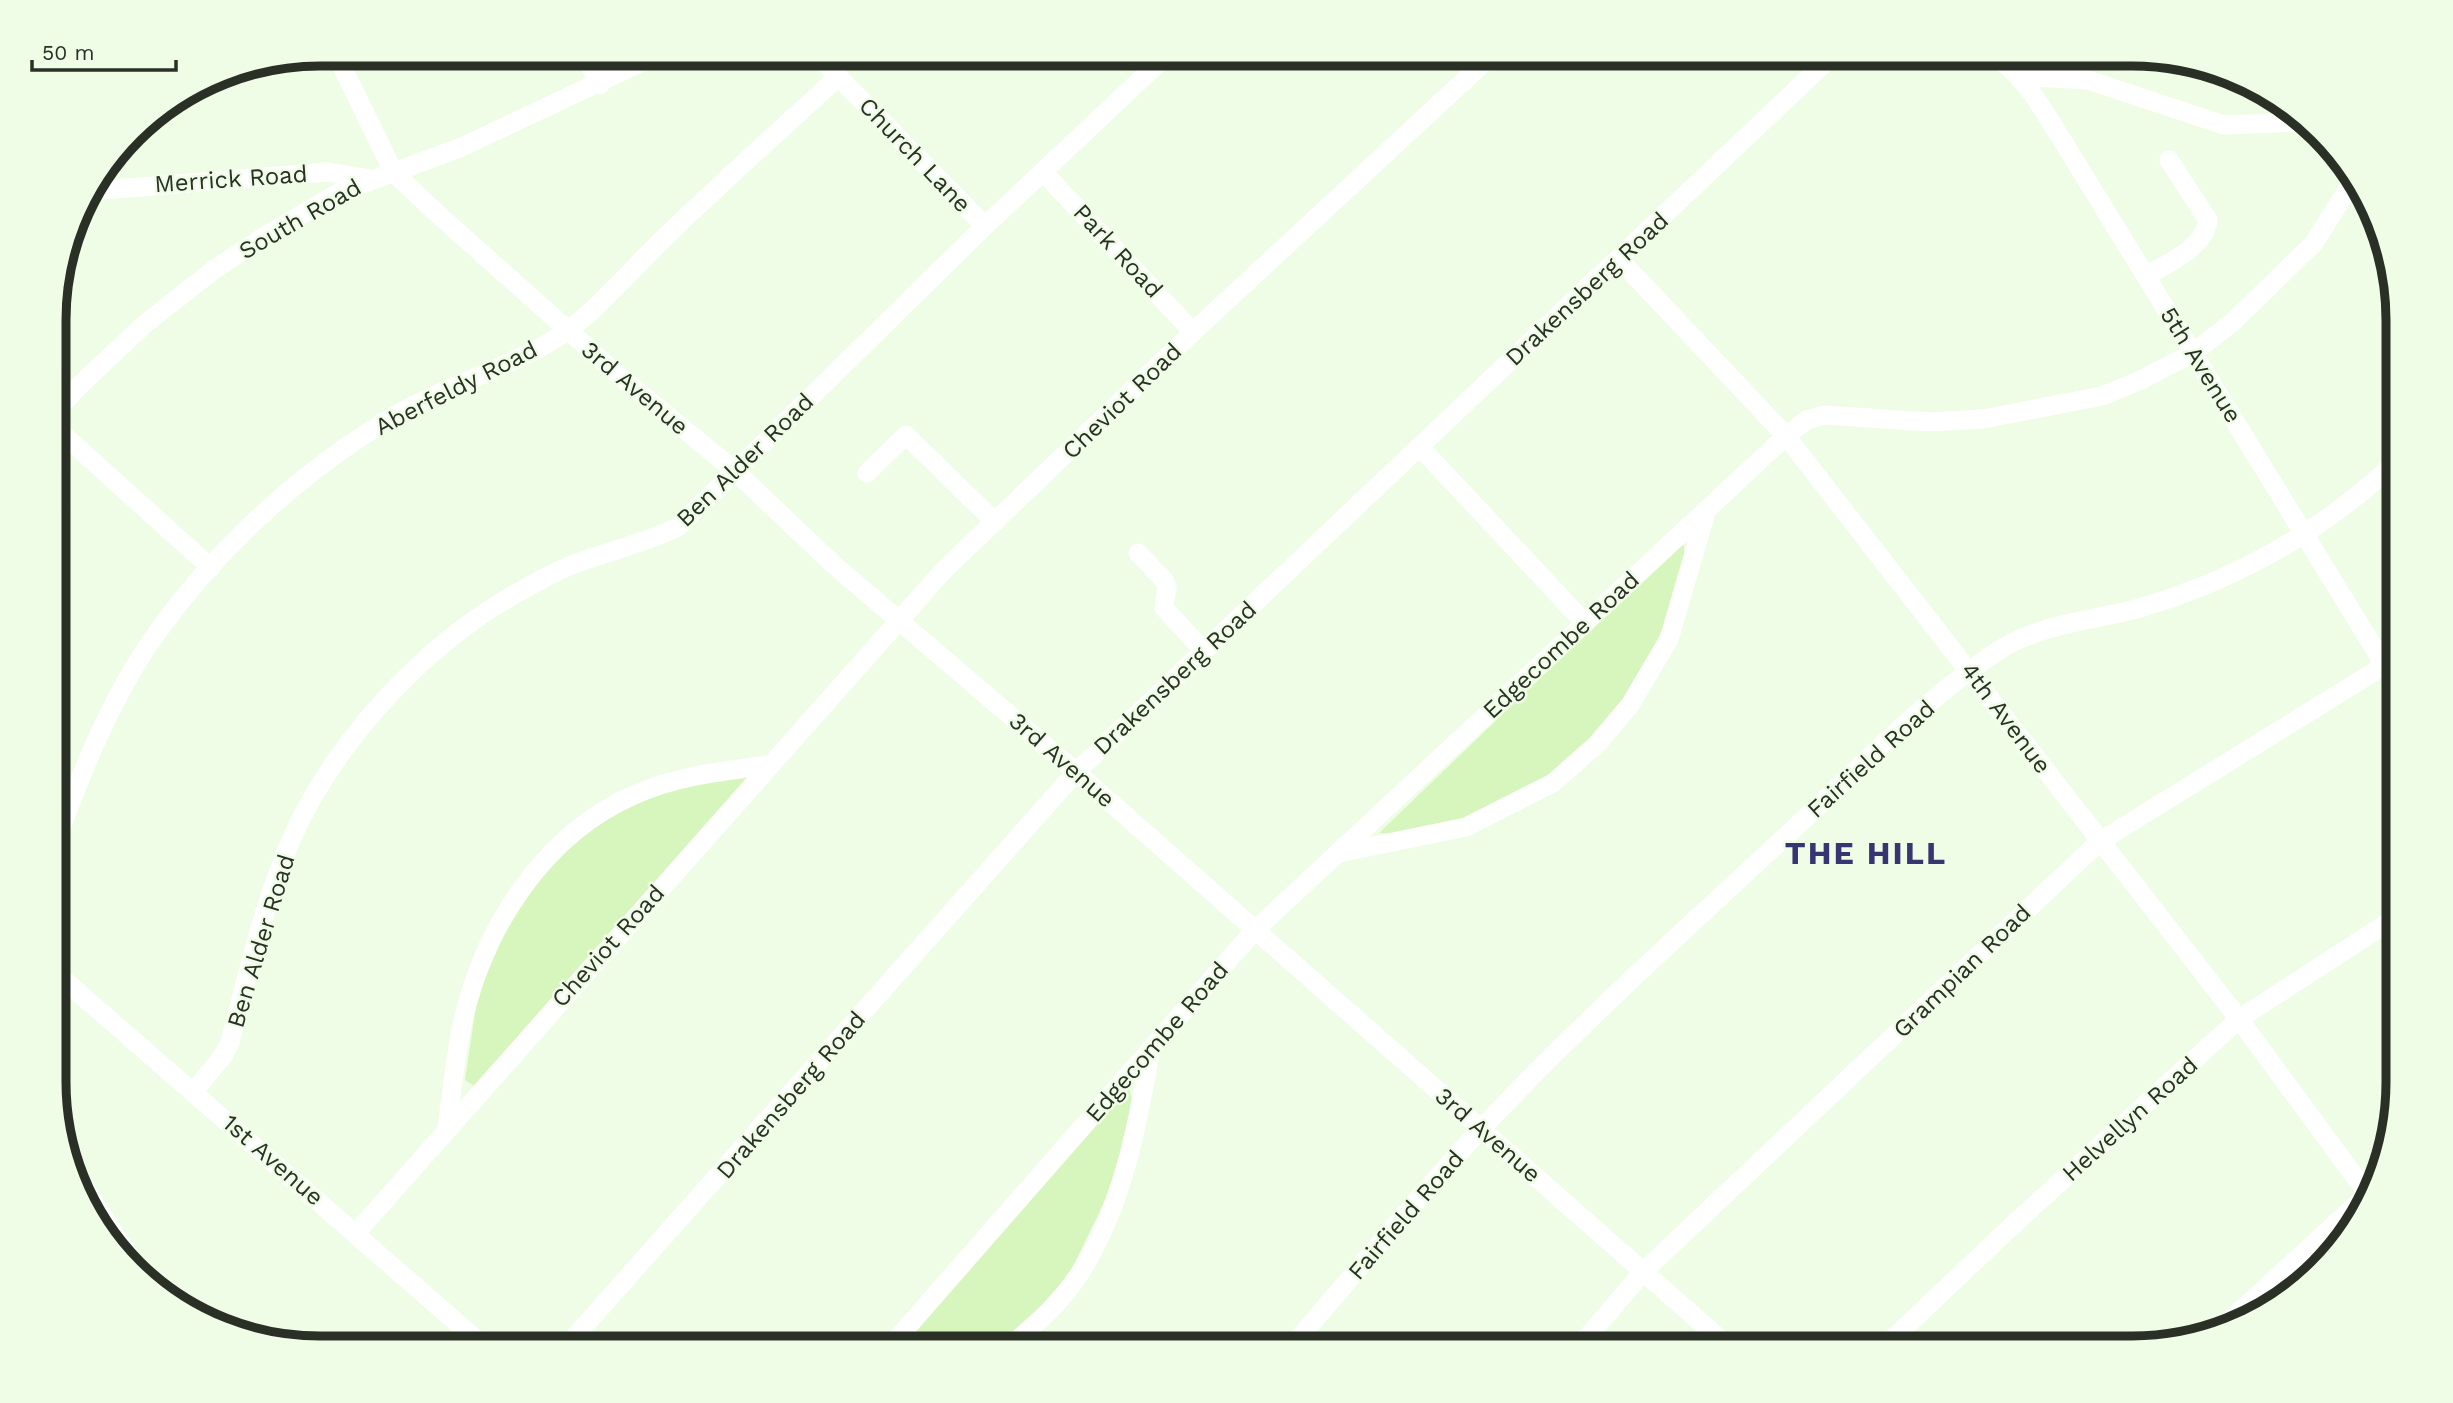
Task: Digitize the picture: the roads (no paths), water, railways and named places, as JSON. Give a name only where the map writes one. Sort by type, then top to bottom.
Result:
[{"type":"street","points":[[342,66],[394,173]]},
{"type":"street","points":[[590,66],[600,85]]},
{"type":"street","name":"South Road","points":[[66,401],[89,376],[182,293],[265,236],[340,192],[462,147],[636,66]]},
{"type":"street","name":"Church Lane","points":[[827,66],[985,226]]},
{"type":"street","name":"Ben Alder Road","points":[[194,1091],[230,1042],[262,920],[292,838],[335,763],[384,700],[420,663],[514,594],[568,567],[657,538],[678,527],[985,226],[1155,66]]},
{"type":"street","name":"Cheviot Road","points":[[356,1233],[899,618],[1193,332],[1480,66]]},
{"type":"street","points":[[1791,95],[1807,66]]},
{"type":"street","name":"Drakensberg Road","points":[[576,1336],[1076,772],[1821,66]]},
{"type":"street","name":"5th Avenue","points":[[2006,66],[2018,75],[2064,143],[2306,534],[2386,652]]},
{"type":"street","points":[[2018,75],[2088,80],[2224,125],[2291,122]]},
{"type":"street","name":"Aberfeldy Road","points":[[66,816],[77,784],[106,721],[155,635],[211,568],[330,457],[427,398],[508,362],[568,330],[838,77]]},
{"type":"street","points":[[2146,276],[2184,252],[2207,231],[2208,220],[2169,160]]},
{"type":"street","name":"Merrick Road","points":[[103,190],[329,172],[370,179]]},
{"type":"street","name":"Park Road","points":[[1043,172],[1193,332]]},
{"type":"street","name":"3rd Avenue","points":[[394,173],[568,330],[735,471],[832,564],[899,618],[1076,772],[1716,1336]]},
{"type":"street","name":"Edgecombe Road","points":[[899,1336],[1254,931],[1786,436],[1807,420],[1825,415],[1928,422],[1983,419],[2050,408],[2112,392],[2193,353],[2234,321],[2314,243],[2349,188]]},
{"type":"street","name":"4th Avenue","points":[[1619,259],[1786,436],[2239,1019],[2364,1187]]},
{"type":"street","points":[[867,473],[906,435],[995,522]]},
{"type":"street","points":[[66,436],[211,568]]},
{"type":"street","points":[[1420,447],[1585,623]]},
{"type":"street","name":"Fairfield Road","points":[[1300,1336],[1481,1129],[1626,986],[1970,670],[2022,637],[2181,596],[2247,567],[2306,534],[2358,498],[2386,471]]},
{"type":"street","points":[[1338,853],[1466,827],[1553,783],[1597,744],[1630,705],[1669,639],[1707,509]]},
{"type":"street","points":[[1138,553],[1164,580],[1167,587],[1164,608],[1204,652]]},
{"type":"street","name":"Grampian Road","points":[[1588,1336],[1643,1272],[2099,842],[2386,665]]},
{"type":"street","points":[[447,1127],[463,1021],[480,963],[522,887],[548,856],[586,824],[634,795],[704,773],[769,765]]},
{"type":"street","name":"Helvellyn Road","points":[[1896,1336],[2239,1019],[2386,924]]},
{"type":"street","name":"1st Avenue","points":[[66,981],[472,1336]]},
{"type":"street","points":[[1020,1336],[1058,1302],[1078,1276],[1103,1230],[1127,1163],[1150,1052]]},
{"type":"street","points":[[2238,1313],[2353,1209]]},
{"type":"district","name":"THE HILL","points":[[1866,853]]}]
